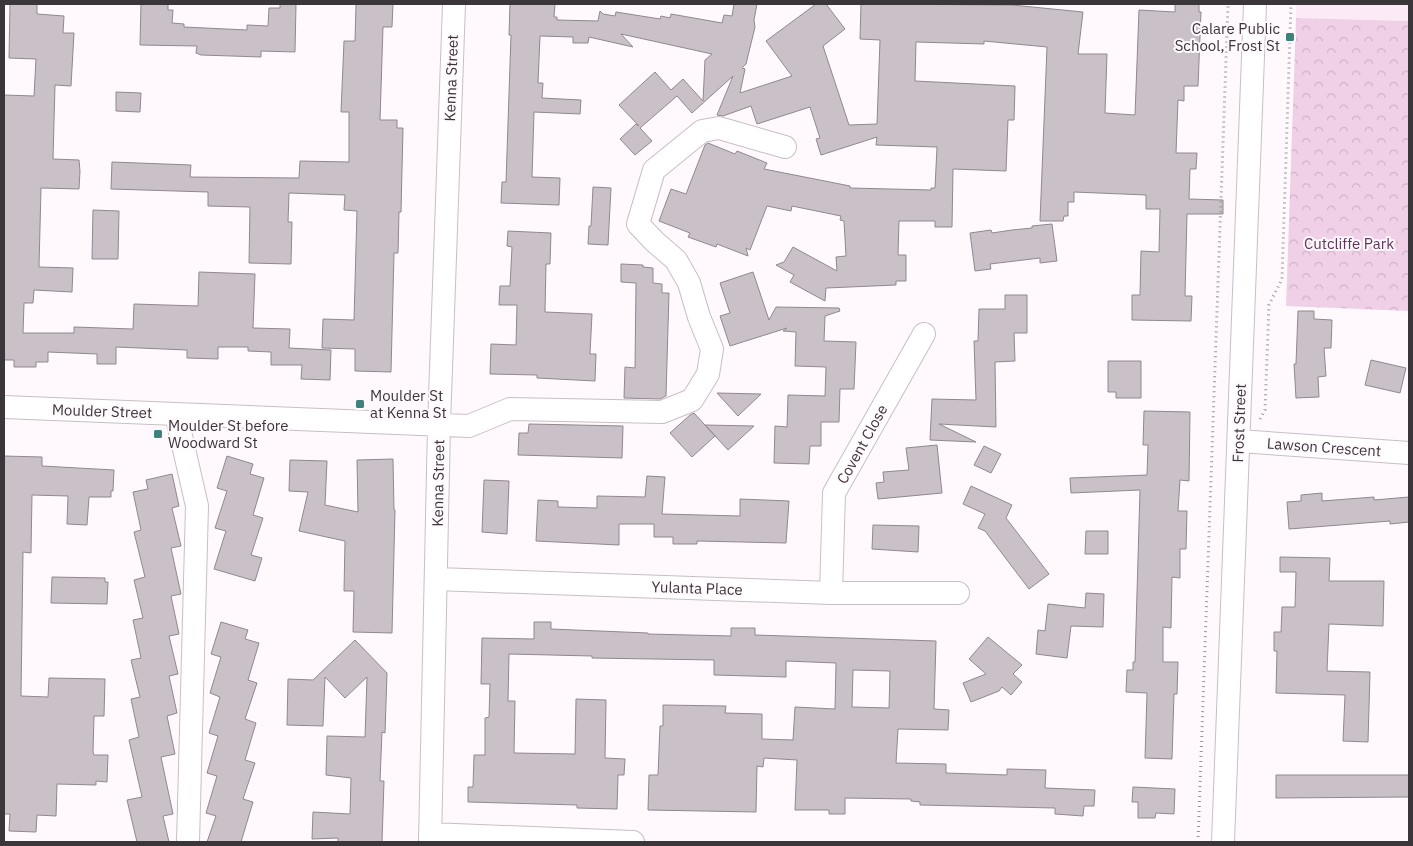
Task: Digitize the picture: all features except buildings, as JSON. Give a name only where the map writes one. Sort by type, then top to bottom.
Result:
[{"type":"street","name":"Kenna Street","points":[[430,838],[439,426],[454,4]]},
{"type":"street","name":"Frost Street","points":[[1224,842],[1255,4]]},
{"type":"street","name":"Moulder Street","points":[[4,407],[439,426],[470,426],[510,409],[662,412],[692,400],[708,374],[712,348],[688,283],[676,260],[638,224],[654,170],[702,131],[719,128],[785,146]]},
{"type":"street","name":"Covent Close","points":[[831,592],[834,493],[924,334]]},
{"type":"street","points":[[176,414],[197,506],[188,842]]},
{"type":"street","name":"Lawson Crescent","points":[[1239,440],[1409,453]]},
{"type":"street","name":"Yulanta Place","points":[[436,579],[831,592],[958,593]]},
{"type":"street","points":[[430,838],[633,842]]},
{"type":"path","points":[[1198,842],[1228,4]]},
{"type":"path","points":[[1239,440],[1258,423],[1266,410],[1269,305],[1282,280],[1291,4]]},
{"type":"shaded area","points":[[1296,4],[1409,4],[1409,21],[1296,18]]},
{"type":"green space","name":"Cutcliffe Park","points":[[1296,18],[1409,21],[1409,311],[1286,306]]},
{"type":"place","name":"Calare Public School, Frost St","points":[[1290,37]]},
{"type":"place","name":"Moulder St at Kenna St","points":[[360,404]]},
{"type":"place","name":"Moulder St before Woodward St","points":[[158,434]]}]
